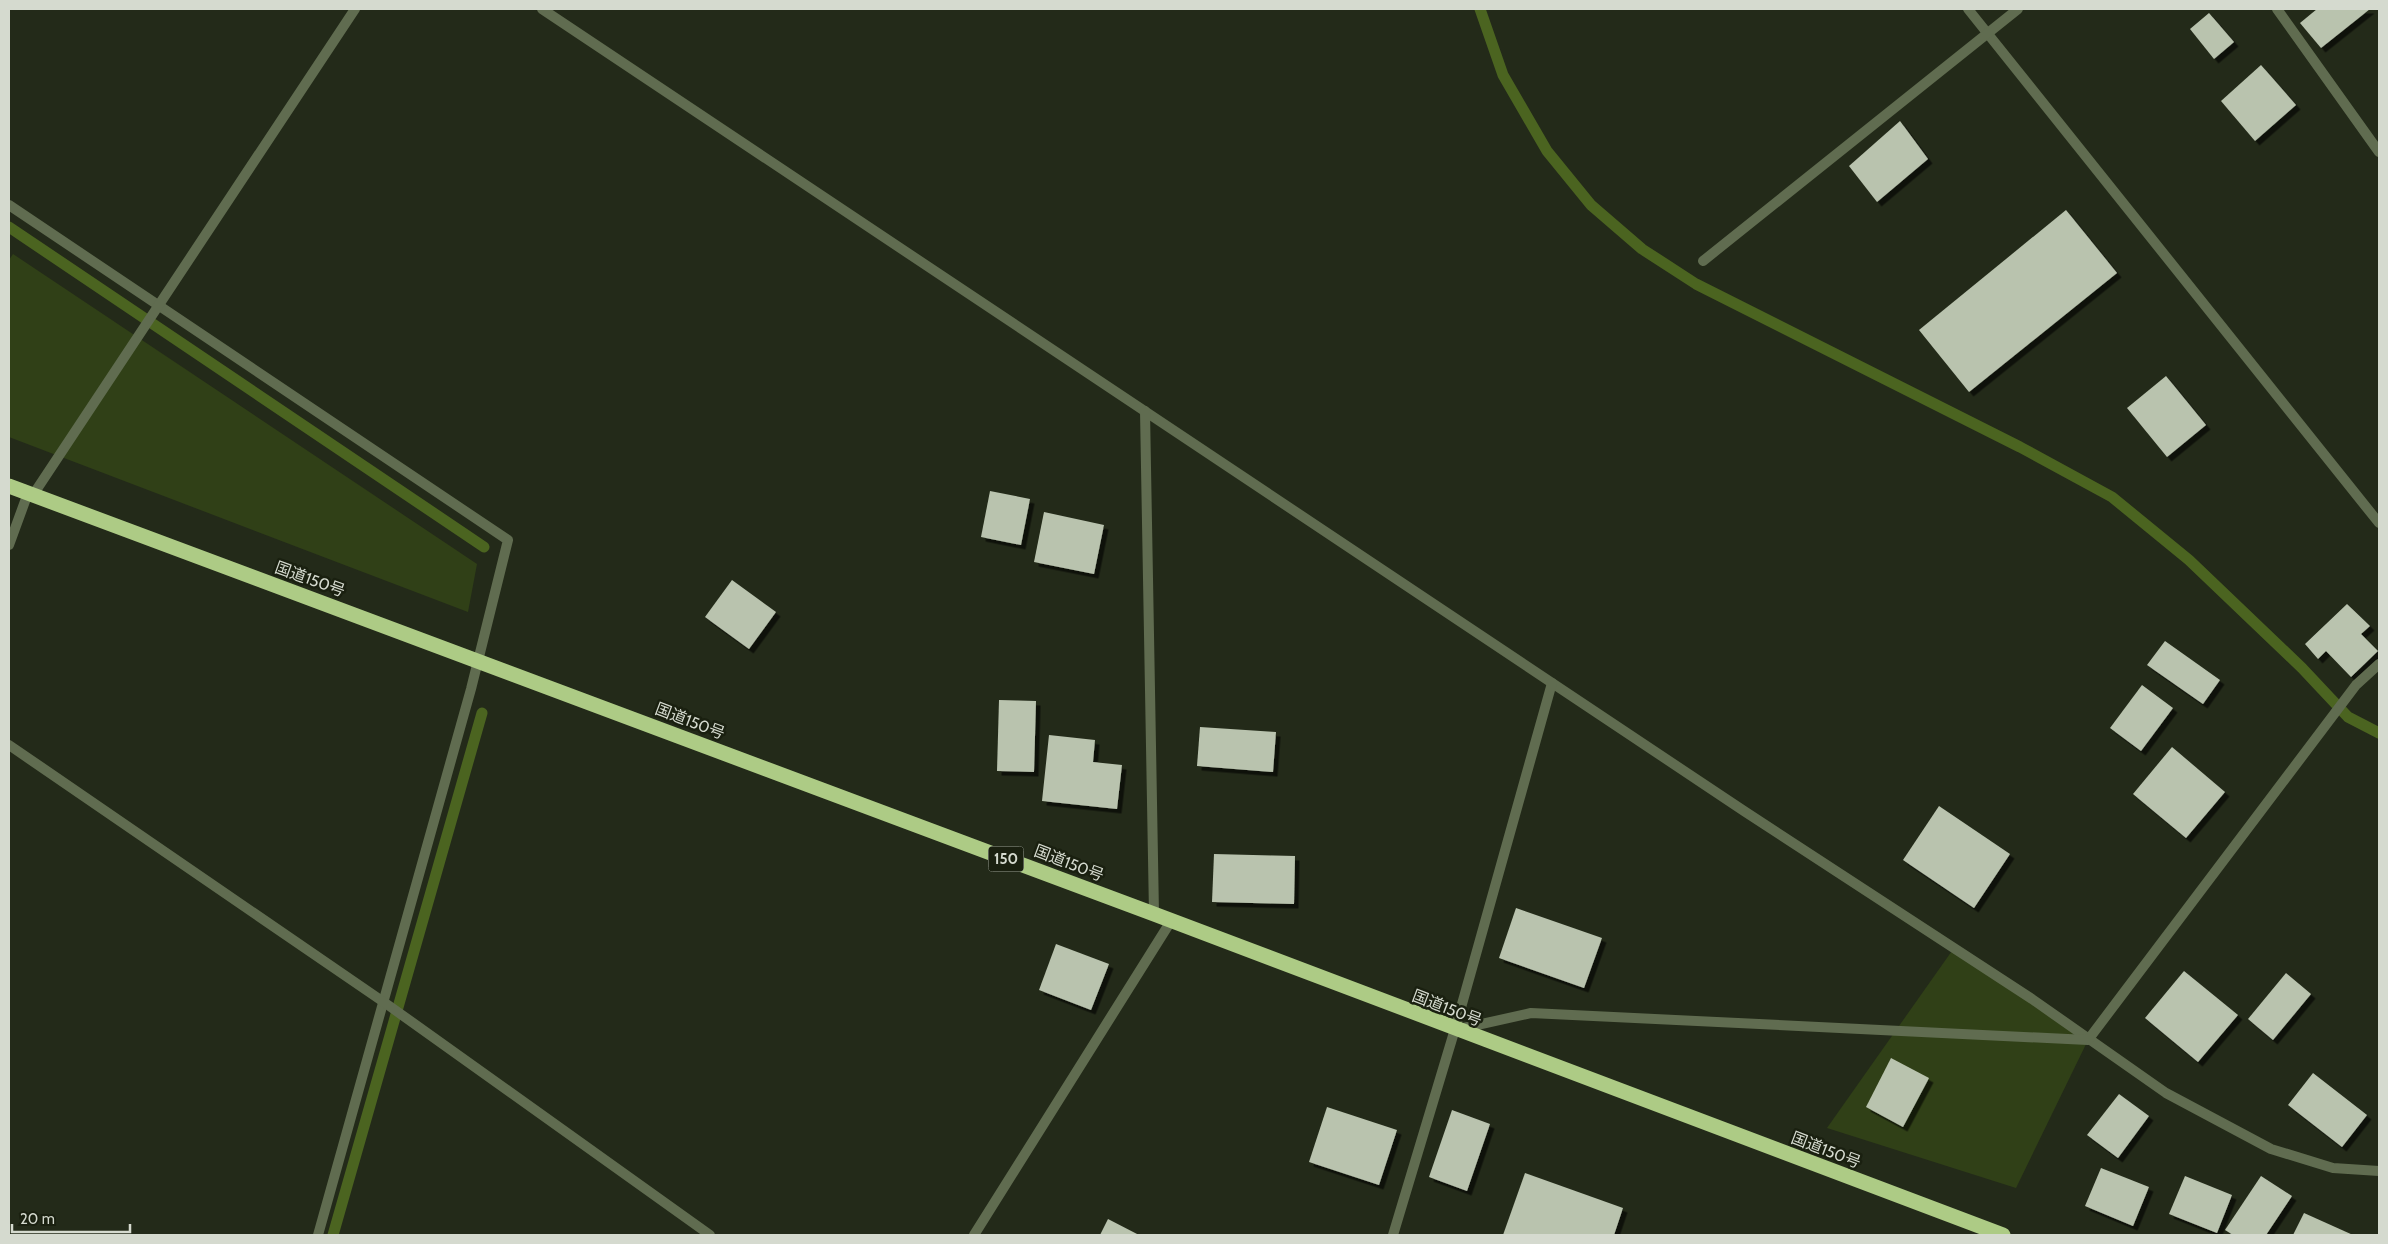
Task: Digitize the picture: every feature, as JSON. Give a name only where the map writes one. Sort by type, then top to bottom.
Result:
[{"type":"highway","name":"国道150号","points":[[9,486],[1154,914],[1455,1030],[2003,1235]]},
{"type":"street","points":[[9,545],[31,494],[355,9]]},
{"type":"street","points":[[542,9],[1552,683],[2032,998],[2088,1040],[2166,1094],[2271,1149],[2333,1168],[2379,1172]]},
{"type":"street","points":[[1968,9],[2379,523]]},
{"type":"street","points":[[1703,261],[2018,9]]},
{"type":"street","points":[[2277,9],[2379,152]]},
{"type":"street","points":[[9,205],[508,540],[479,661],[386,1003],[318,1235]]},
{"type":"street","points":[[1145,410],[1154,914]]},
{"type":"street","points":[[2088,1040],[2356,686],[2379,664]]},
{"type":"street","points":[[1393,1235],[1455,1030],[1552,683]]},
{"type":"street","points":[[9,745],[386,1003],[710,1235]]},
{"type":"street","points":[[974,1235],[1171,921]]},
{"type":"street","points":[[1455,1030],[1531,1013],[2088,1040]]},
{"type":"green space","points":[[13,254],[477,564],[468,612],[9,437],[9,260]]},
{"type":"green space","points":[[1954,948],[2088,1040],[2016,1188],[1827,1128]]},
{"type":"building","points":[[2317,9],[2370,9],[2321,48],[2300,23]]},
{"type":"building","points":[[2209,13],[2234,42],[2214,59],[2190,29]]},
{"type":"building","points":[[2261,65],[2296,105],[2255,141],[2221,101]]},
{"type":"building","points":[[1900,121],[1928,159],[1877,202],[1849,166]]},
{"type":"building","points":[[2066,210],[2117,273],[1969,392],[1919,330]]},
{"type":"building","points":[[2166,376],[2206,425],[2167,457],[2127,408]]},
{"type":"building","points":[[990,491],[1030,499],[1021,545],[981,537]]},
{"type":"building","points":[[1044,512],[1104,525],[1094,574],[1034,562]]},
{"type":"building","points":[[732,580],[776,612],[749,649],[705,617]]},
{"type":"building","points":[[2347,604],[2370,626],[2361,634],[2378,651],[2351,677],[2326,651],[2318,659],[2305,644]]},
{"type":"building","points":[[2165,641],[2220,680],[2203,704],[2147,665]]},
{"type":"building","points":[[2142,685],[2173,708],[2141,751],[2110,728]]},
{"type":"building","points":[[999,700],[1036,701],[1034,772],[997,771]]},
{"type":"building","points":[[1200,727],[1276,732],[1273,772],[1197,766]]},
{"type":"building","points":[[1049,735],[1095,740],[1093,762],[1122,765],[1117,809],[1042,801]]},
{"type":"building","points":[[2172,747],[2225,792],[2186,838],[2133,794]]},
{"type":"building","points":[[1939,806],[2010,854],[1974,908],[1903,860]]},
{"type":"building","points":[[1214,854],[1295,856],[1294,904],[1212,902]]},
{"type":"building","points":[[1516,908],[1602,938],[1584,988],[1499,958]]},
{"type":"building","points":[[1056,944],[1109,964],[1091,1010],[1039,990]]},
{"type":"building","points":[[2184,971],[2238,1015],[2198,1062],[2145,1018]]},
{"type":"building","points":[[2286,973],[2311,994],[2273,1040],[2248,1019]]},
{"type":"building","points":[[1891,1058],[1929,1078],[1903,1127],[1866,1107]]},
{"type":"building","points":[[2313,1073],[2367,1115],[2342,1147],[2288,1105]]},
{"type":"building","points":[[2119,1094],[2149,1116],[2118,1158],[2087,1135]]},
{"type":"building","points":[[1327,1107],[1397,1130],[1379,1185],[1309,1162]]},
{"type":"building","points":[[1452,1110],[1490,1124],[1467,1191],[1429,1177]]},
{"type":"building","points":[[2101,1168],[2149,1187],[2133,1226],[2085,1206]]},
{"type":"building","points":[[1525,1173],[1623,1208],[1614,1235],[1503,1235]]},
{"type":"building","points":[[2185,1176],[2232,1195],[2217,1233],[2169,1214]]},
{"type":"building","points":[[2261,1176],[2292,1196],[2266,1235],[2233,1235],[2225,1230]]},
{"type":"building","points":[[2304,1213],[2353,1235],[2293,1235]]},
{"type":"building","points":[[1108,1219],[1139,1235],[1100,1235]]},
{"type":"waterway","points":[[1480,9],[1503,75],[1547,151],[1591,205],[1642,249],[1696,284],[2020,447],[2112,497],[2189,560],[2302,668],[2348,717],[2379,733]]},
{"type":"waterway","points":[[9,227],[484,547]]},
{"type":"waterway","points":[[333,1235],[482,713]]}]
